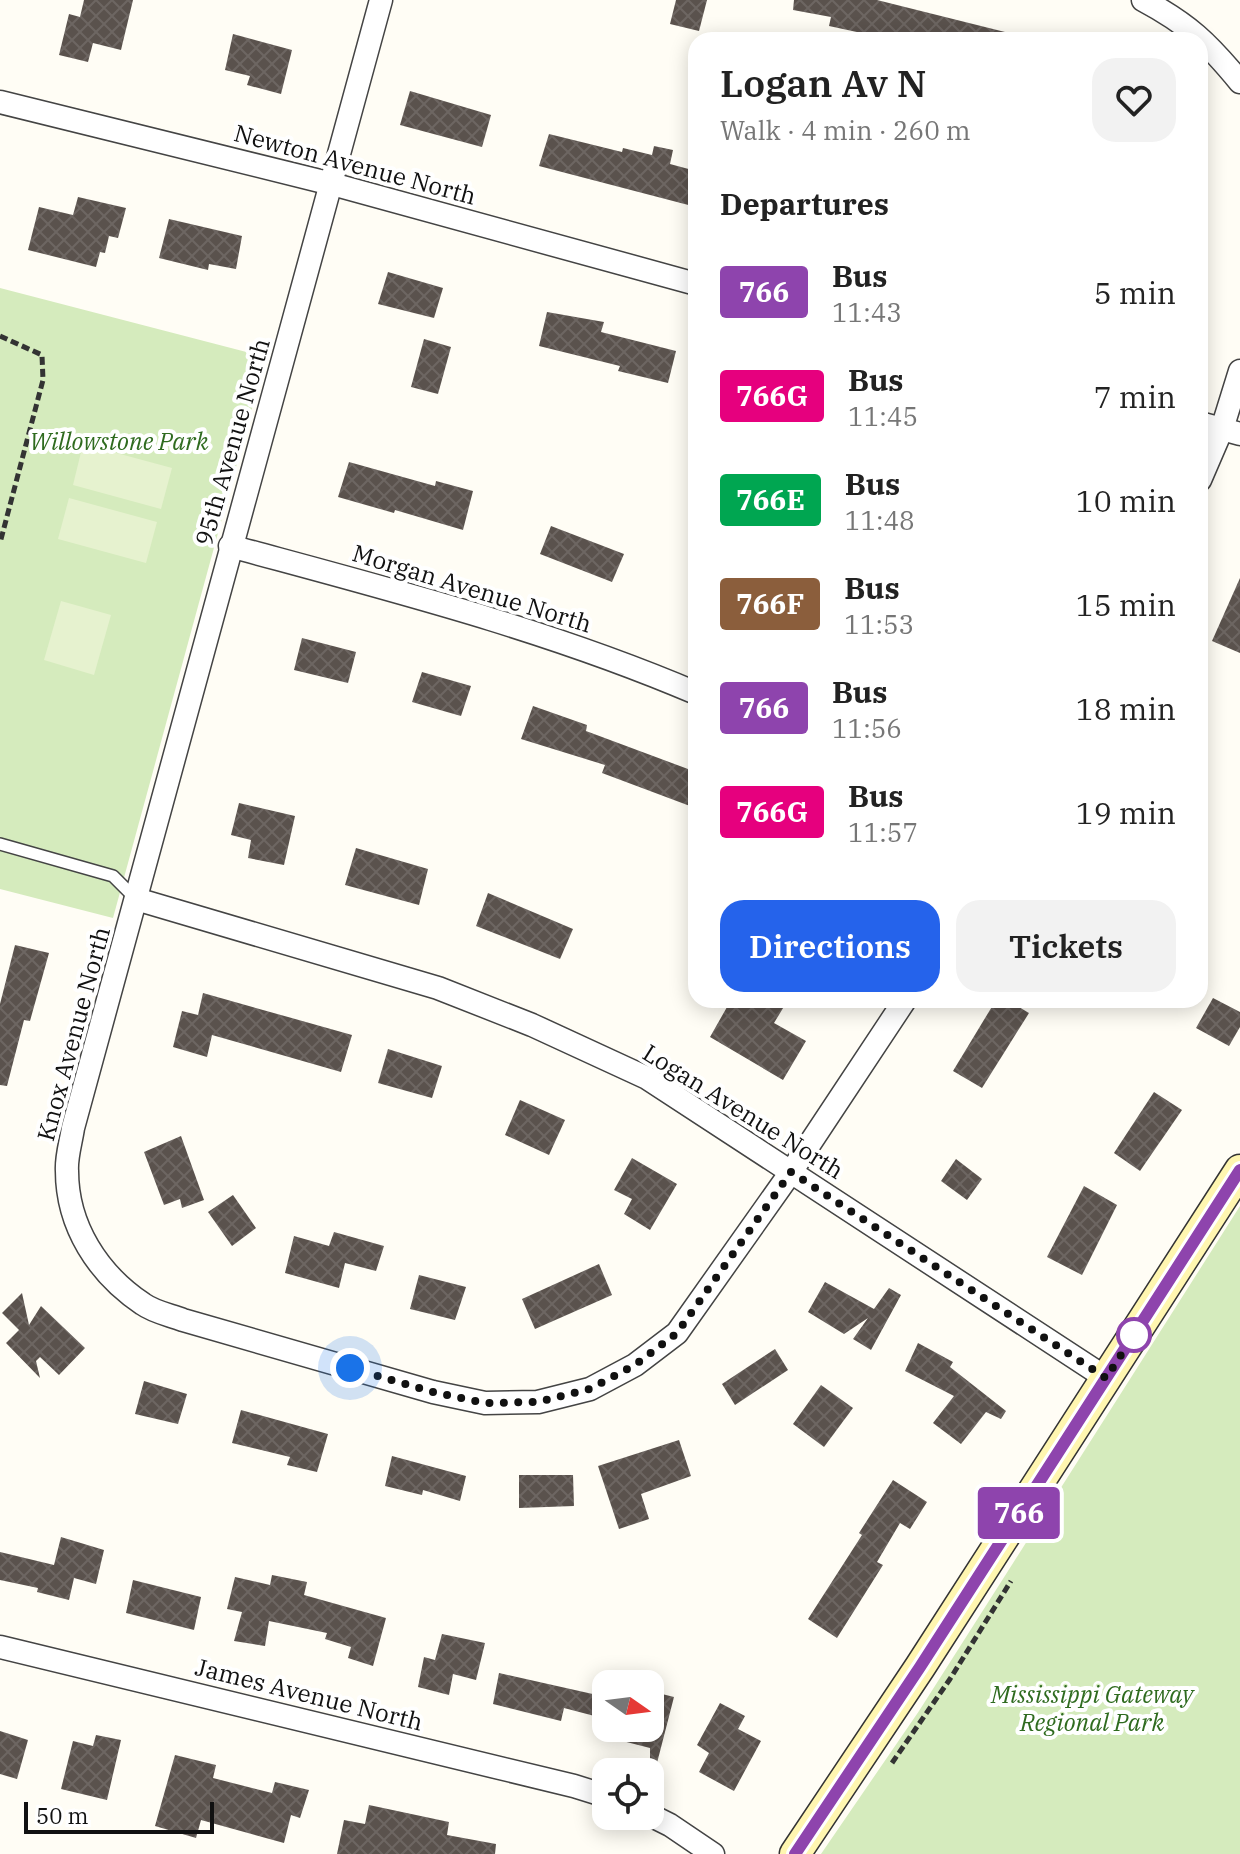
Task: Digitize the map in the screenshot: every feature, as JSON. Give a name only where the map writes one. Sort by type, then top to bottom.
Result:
[{"type":"street","name":"95th Avenue North","points":[[136,899],[381,0]]},
{"type":"street","points":[[1143,0],[1180,20],[1193,32]]},
{"type":"street","points":[[1208,46],[1240,82]]},
{"type":"street","name":"Newton Avenue North","points":[[0,102],[332,184],[688,282]]},
{"type":"street","points":[[1208,460],[1240,371]]},
{"type":"street","name":"Morgan Avenue North","points":[[230,546],[533,631],[688,690]]},
{"type":"street","name":"Logan Avenue North","points":[[136,899],[438,988],[532,1025],[647,1078],[1106,1378]]},
{"type":"street","name":"Knox Avenue North","points":[[136,899],[73,1128],[66,1169],[71,1210],[87,1247],[112,1279],[145,1306],[183,1320],[433,1392],[485,1403],[538,1402],[590,1389],[635,1365],[677,1333],[791,1172],[900,1008]]},
{"type":"street","points":[[795,1854],[920,1667],[1240,1170]]},
{"type":"street","name":"James Avenue North","points":[[0,1647],[592,1792]]},
{"type":"street","points":[[664,1822],[713,1854]]},
{"type":"lane","points":[[0,844],[113,876],[136,899]]},
{"type":"path","points":[[0,336],[42,355],[43,380],[0,543]]},
{"type":"green space","name":"Willowstone Park","points":[[0,288],[266,357],[113,918],[0,889]]},
{"type":"green space","points":[[83,444],[172,468],[161,509],[73,485]]},
{"type":"green space","points":[[69,498],[157,522],[146,563],[58,539]]},
{"type":"green space","points":[[61,601],[111,615],[94,675],[44,660]]},
{"type":"green space","name":"Mississippi Gateway Regional Park","points":[[1240,1206],[1240,1854],[821,1854],[919,1711]]},
{"type":"building","points":[[84,0],[133,0],[121,50],[93,43],[88,62],[59,55],[69,14],[80,17]]},
{"type":"building","points":[[676,0],[707,0],[699,31],[670,24]]},
{"type":"building","points":[[794,0],[877,0],[1005,32],[857,32],[829,26],[831,17],[793,10]]},
{"type":"building","points":[[233,34],[292,50],[281,94],[247,85],[250,76],[225,70]]},
{"type":"building","points":[[410,91],[491,115],[482,147],[400,125]]},
{"type":"building","points":[[549,134],[622,152],[623,148],[652,155],[654,146],[673,150],[670,164],[688,169],[688,205],[539,166]]},
{"type":"building","points":[[78,197],[126,208],[118,238],[109,236],[105,253],[100,252],[96,267],[28,250],[39,207],[73,215]]},
{"type":"building","points":[[169,219],[242,236],[236,269],[209,264],[208,270],[159,258]]},
{"type":"building","points":[[388,272],[443,288],[434,318],[378,304]]},
{"type":"building","points":[[547,312],[604,322],[601,332],[676,351],[668,383],[618,371],[620,366],[539,346]]},
{"type":"building","points":[[424,339],[451,347],[438,394],[411,387]]},
{"type":"building","points":[[349,462],[435,486],[436,481],[473,491],[463,530],[338,497]]},
{"type":"building","points":[[551,526],[624,554],[612,582],[540,554]]},
{"type":"building","points":[[1240,578],[1240,653],[1212,641]]},
{"type":"building","points":[[302,638],[356,652],[348,683],[294,670]]},
{"type":"building","points":[[422,672],[471,686],[461,716],[412,702]]},
{"type":"building","points":[[533,706],[587,725],[586,731],[688,769],[688,805],[602,773],[605,765],[521,739]]},
{"type":"building","points":[[239,803],[295,816],[284,865],[248,858],[251,840],[231,835]]},
{"type":"building","points":[[356,848],[428,869],[419,905],[345,885]]},
{"type":"building","points":[[488,893],[573,929],[560,959],[476,926]]},
{"type":"building","points":[[15,945],[49,953],[30,1021],[24,1020],[7,1086],[0,1085],[0,1004]]},
{"type":"building","points":[[203,993],[352,1035],[341,1072],[212,1035],[207,1057],[173,1047],[182,1011],[198,1015]]},
{"type":"building","points":[[1213,998],[1240,1012],[1240,1027],[1229,1046],[1196,1028]]},
{"type":"building","points":[[726,1008],[783,1008],[774,1023],[806,1041],[783,1080],[710,1037]]},
{"type":"building","points":[[991,1008],[1021,1008],[1029,1013],[982,1088],[953,1071]]},
{"type":"building","points":[[388,1049],[442,1066],[432,1098],[378,1083]]},
{"type":"building","points":[[1154,1092],[1182,1110],[1140,1171],[1114,1153]]},
{"type":"building","points":[[520,1100],[565,1120],[549,1155],[505,1135]]},
{"type":"building","points":[[181,1136],[204,1200],[182,1208],[180,1199],[164,1205],[144,1152]]},
{"type":"building","points":[[632,1158],[677,1184],[650,1230],[624,1214],[632,1199],[614,1190]]},
{"type":"building","points":[[956,1159],[982,1179],[967,1200],[941,1181]]},
{"type":"building","points":[[1084,1186],[1117,1205],[1082,1275],[1047,1257]]},
{"type":"building","points":[[233,1195],[256,1228],[232,1246],[208,1212]]},
{"type":"building","points":[[334,1232],[384,1246],[376,1271],[345,1263],[339,1288],[285,1273],[294,1236],[329,1246]]},
{"type":"building","points":[[599,1264],[612,1295],[535,1329],[522,1299]]},
{"type":"building","points":[[419,1275],[466,1287],[455,1320],[410,1309]]},
{"type":"building","points":[[825,1282],[874,1309],[889,1288],[901,1295],[871,1350],[853,1339],[868,1318],[844,1334],[808,1312]]},
{"type":"building","points":[[22,1293],[29,1325],[41,1306],[85,1348],[59,1375],[40,1357],[36,1361],[40,1378],[6,1343],[19,1330],[2,1313]]},
{"type":"building","points":[[918,1343],[953,1362],[950,1367],[1006,1411],[1001,1419],[986,1412],[961,1444],[933,1423],[954,1396],[905,1371]]},
{"type":"building","points":[[775,1349],[788,1370],[735,1405],[722,1384]]},
{"type":"building","points":[[144,1381],[187,1394],[178,1424],[135,1414]]},
{"type":"building","points":[[821,1385],[853,1408],[824,1447],[793,1424]]},
{"type":"building","points":[[241,1410],[328,1434],[317,1472],[287,1465],[290,1457],[232,1443]]},
{"type":"building","points":[[679,1440],[691,1476],[641,1494],[649,1519],[619,1529],[598,1466]]},
{"type":"building","points":[[392,1456],[466,1476],[460,1501],[423,1490],[422,1495],[385,1486]]},
{"type":"building","points":[[519,1475],[573,1475],[574,1506],[519,1508]]},
{"type":"building","points":[[893,1480],[927,1502],[910,1529],[900,1523],[877,1562],[883,1565],[837,1638],[808,1619]]},
{"type":"building","points":[[61,1537],[104,1550],[96,1584],[74,1578],[69,1600],[37,1592],[38,1588],[0,1580],[0,1552],[54,1565]]},
{"type":"building","points":[[272,1575],[307,1582],[304,1595],[386,1618],[373,1666],[348,1658],[351,1647],[325,1639],[327,1633],[269,1621],[265,1646],[234,1641],[242,1612],[227,1609],[235,1577],[270,1585]]},
{"type":"building","points":[[133,1580],[201,1597],[194,1630],[126,1613]]},
{"type":"building","points":[[442,1634],[485,1643],[476,1680],[453,1674],[449,1695],[418,1687],[424,1657],[435,1660]]},
{"type":"building","points":[[499,1673],[592,1694],[592,1715],[564,1708],[561,1721],[493,1704]]},
{"type":"building","points":[[664,1694],[674,1697],[664,1736]]},
{"type":"building","points":[[720,1703],[745,1716],[738,1729],[761,1741],[734,1791],[699,1772],[709,1753],[697,1745]]},
{"type":"building","points":[[0,1731],[28,1740],[17,1779],[0,1774]]},
{"type":"building","points":[[96,1735],[121,1740],[107,1800],[61,1789],[73,1741],[93,1746]]},
{"type":"building","points":[[626,1742],[662,1742],[658,1758],[650,1758],[650,1748]]},
{"type":"building","points":[[175,1755],[216,1765],[213,1778],[272,1793],[275,1782],[309,1790],[300,1818],[291,1815],[284,1843],[201,1820],[196,1838],[155,1826]]},
{"type":"building","points":[[369,1805],[449,1822],[447,1835],[496,1844],[495,1854],[337,1854],[344,1820],[365,1824]]},
{"type":"bus line","name":"766","points":[[795,1854],[920,1667],[1240,1170]]},
{"type":"route","points":[[350,1368],[433,1392],[485,1403],[538,1402],[590,1389],[635,1365],[677,1333],[791,1172],[1106,1378],[1140,1326],[1134,1335]]}]
